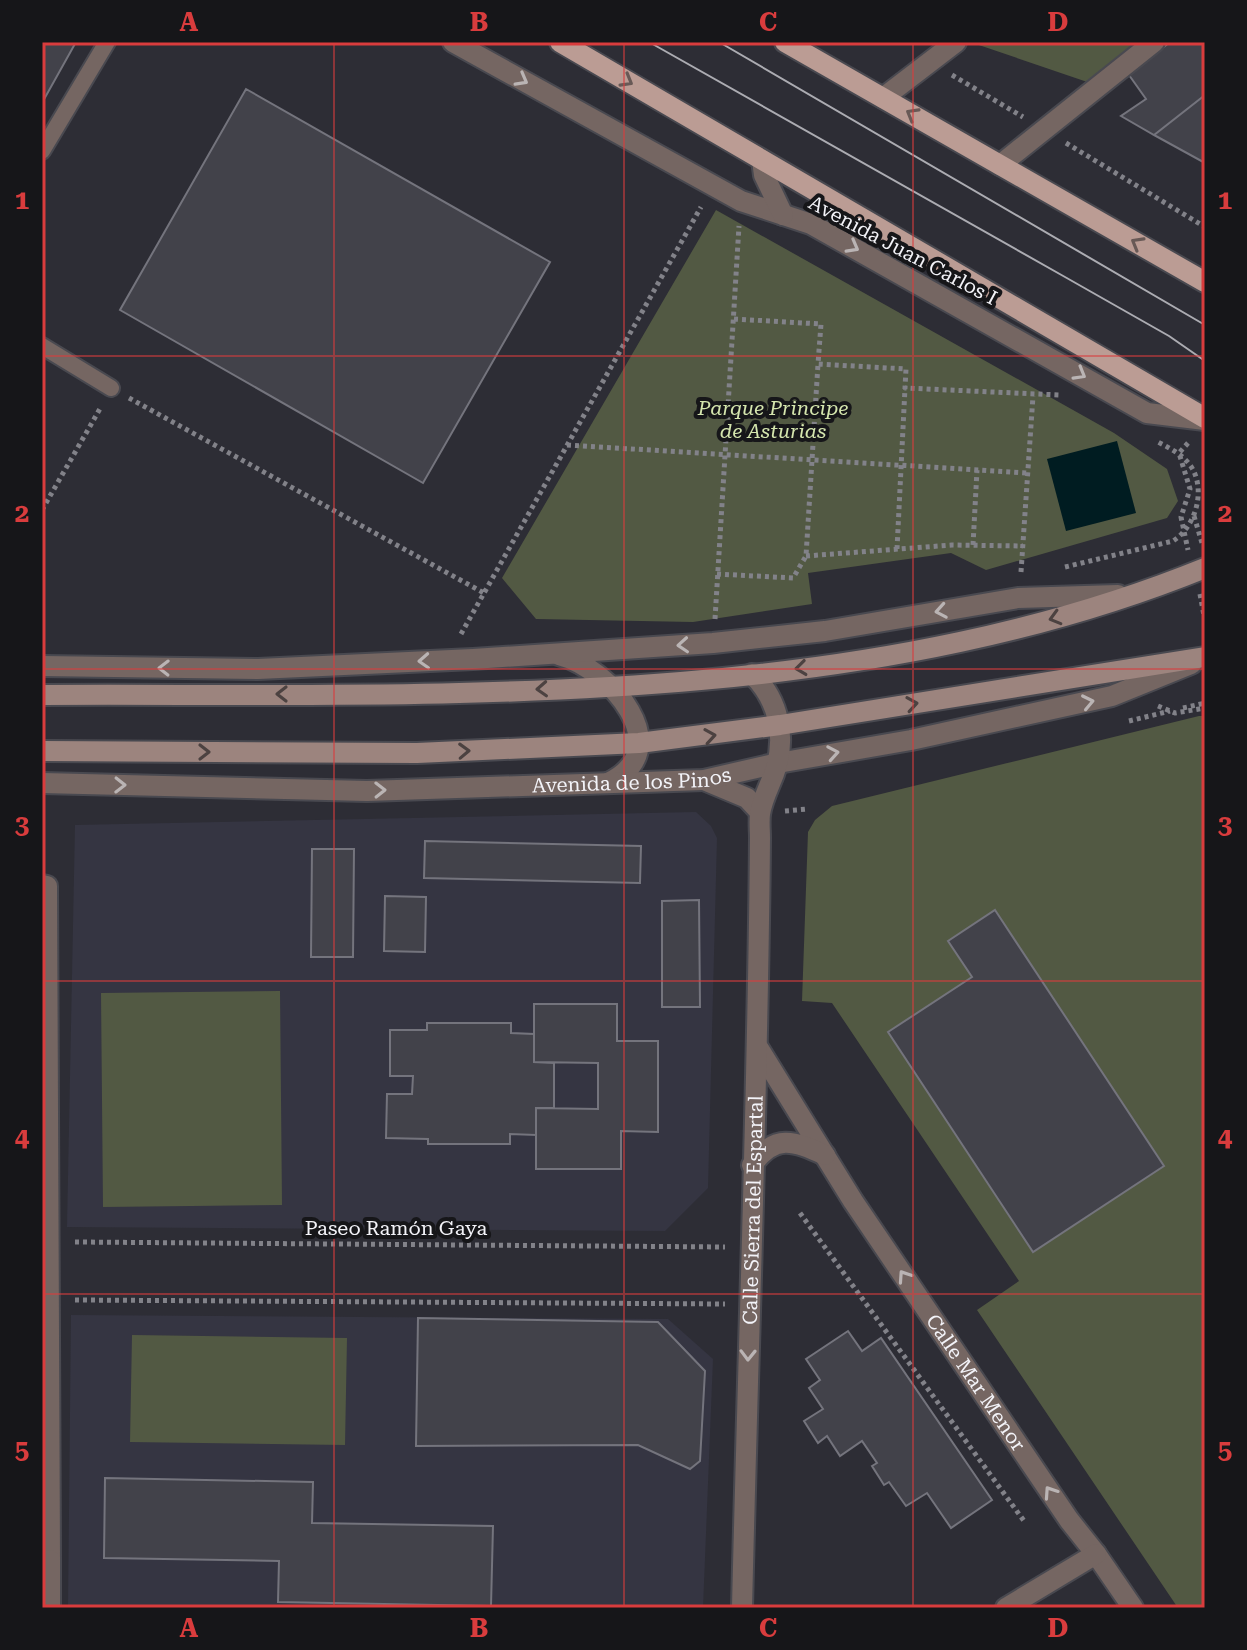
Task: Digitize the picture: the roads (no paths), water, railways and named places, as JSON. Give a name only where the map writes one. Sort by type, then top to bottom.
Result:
[{"type":"main road","name":"Avenida Juan Carlos I","points":[[560,42],[1202,424]]},
{"type":"main road","points":[[785,42],[1205,282]]},
{"type":"main road","points":[[42,695],[480,693],[752,674],[940,646],[1030,625],[1130,595],[1199,570]]},
{"type":"main road","name":"Avenida de los Pinos","points":[[42,751],[417,753],[639,743],[780,725],[1205,657]]},
{"type":"street","name":"Avenida Juan Carlos I","points":[[453,42],[741,201],[811,224],[1147,413],[1202,424]]},
{"type":"street","points":[[883,98],[956,42]]},
{"type":"street","points":[[1000,165],[1154,42]]},
{"type":"street","points":[[762,160],[764,175],[783,215]]},
{"type":"street","points":[[42,666],[258,669],[552,654],[713,643],[825,631],[1018,598],[1130,595]]},
{"type":"street","points":[[552,654],[582,664],[619,694],[633,717],[639,743],[630,769],[605,785]]},
{"type":"street","name":"Avenida de los Pinos","points":[[42,783],[367,791],[704,780],[778,763],[911,740],[1112,696],[1205,657]]},
{"type":"street","name":"Calle Sierra del Espartal","points":[[742,1608],[752,1165],[759,1049],[760,812],[778,763],[780,725],[777,709],[769,694],[752,674]]},
{"type":"street","points":[[704,780],[747,798],[760,812]]},
{"type":"street","points":[[42,885],[47,886],[49,1300],[46,1560],[50,1608]]},
{"type":"street","name":"Calle Mar Menor","points":[[759,1049],[825,1155],[1069,1520],[1133,1608]]},
{"type":"street","points":[[752,1165],[771,1146],[791,1141],[825,1155]]},
{"type":"street","points":[[1006,1608],[1096,1554]]},
{"type":"lane","points":[[42,151],[107,42]]},
{"type":"lane","points":[[42,346],[111,388]]},
{"type":"tram line","points":[[649,42],[1169,336],[1205,361]]},
{"type":"tram line","points":[[719,42],[1205,325]]},
{"type":"park label","name":"Parque Principe de Asturias","points":[[773,420]]}]
